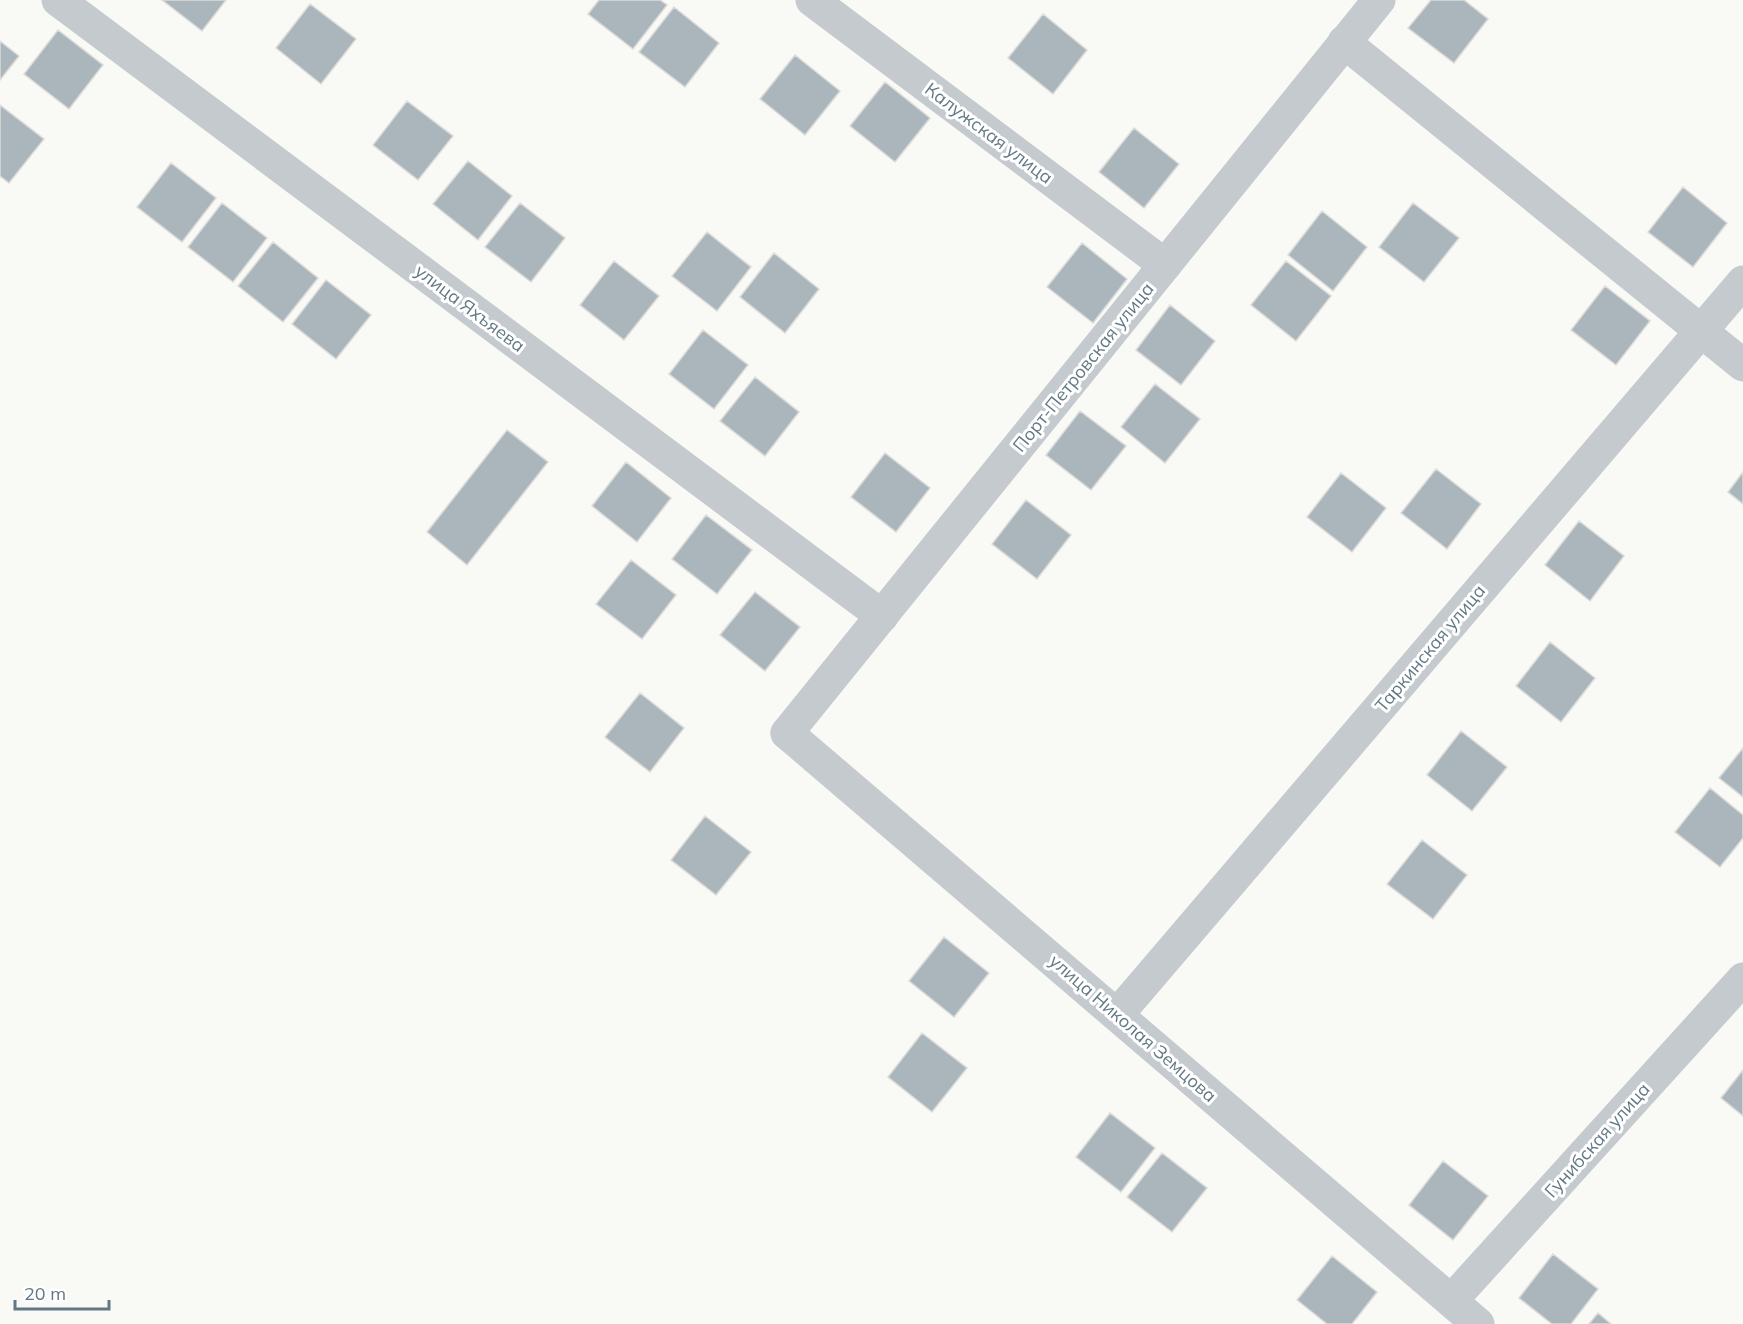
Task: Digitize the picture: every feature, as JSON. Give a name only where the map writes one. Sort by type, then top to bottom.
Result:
[{"type":"street","name":"улица Яхъяева","points":[[58,0],[882,616]]},
{"type":"street","name":"Калужская улица","points":[[812,0],[1165,265]]},
{"type":"street","name":"Порт-Петровская улица","points":[[787,733],[1378,0]]},
{"type":"street","points":[[1344,42],[1743,365]]},
{"type":"street","name":"Таркинская улица","points":[[1117,1015],[1743,282]]},
{"type":"street","name":"улица Николая Земцова","points":[[787,733],[1478,1324]]},
{"type":"street","name":"Гунибская улица","points":[[1451,1301],[1743,979]]},
{"type":"building","points":[[162,0],[226,0],[202,31]]},
{"type":"building","points":[[599,0],[660,0],[667,5],[633,49],[588,14]]},
{"type":"building","points":[[1431,0],[1464,0],[1488,19],[1454,63],[1408,28]]},
{"type":"building","points":[[310,4],[356,39],[321,84],[276,48]]},
{"type":"building","points":[[674,7],[719,43],[685,87],[639,52]]},
{"type":"building","points":[[1043,14],[1087,50],[1053,94],[1008,58]]},
{"type":"building","points":[[58,30],[103,65],[69,109],[24,74]]},
{"type":"building","points":[[0,41],[19,56],[0,80]]},
{"type":"building","points":[[795,55],[840,91],[805,135],[760,99]]},
{"type":"building","points":[[885,82],[930,118],[895,162],[850,126]]},
{"type":"building","points":[[407,101],[453,136],[418,180],[373,145]]},
{"type":"building","points":[[0,105],[44,139],[9,183],[0,176]]},
{"type":"building","points":[[1134,128],[1179,164],[1144,208],[1099,172]]},
{"type":"building","points":[[468,161],[512,196],[478,240],[433,204]]},
{"type":"building","points":[[171,163],[216,198],[182,242],[137,207]]},
{"type":"building","points":[[1683,187],[1727,223],[1693,267],[1648,232]]},
{"type":"building","points":[[222,203],[267,238],[233,282],[188,247]]},
{"type":"building","points":[[520,203],[565,238],[531,282],[485,247]]},
{"type":"building","points":[[1413,203],[1459,238],[1424,282],[1379,247]]},
{"type":"building","points":[[1322,211],[1367,247],[1333,291],[1288,255]]},
{"type":"building","points":[[707,232],[751,267],[717,311],[672,276]]},
{"type":"building","points":[[273,242],[318,278],[283,322],[238,286]]},
{"type":"building","points":[[1082,243],[1127,279],[1093,323],[1047,287]]},
{"type":"building","points":[[774,253],[819,289],[785,333],[740,297]]},
{"type":"building","points":[[614,261],[659,296],[624,340],[580,305]]},
{"type":"building","points":[[1286,261],[1331,296],[1296,341],[1251,305]]},
{"type":"building","points":[[326,280],[371,315],[336,359],[292,324]]},
{"type":"building","points":[[1605,286],[1650,321],[1616,365],[1571,330]]},
{"type":"building","points":[[1170,305],[1215,341],[1181,385],[1136,350]]},
{"type":"building","points":[[703,330],[748,365],[714,409],[669,374]]},
{"type":"building","points":[[755,377],[799,412],[765,456],[720,421]]},
{"type":"building","points":[[1155,384],[1200,419],[1165,463],[1121,427]]},
{"type":"building","points":[[1080,411],[1126,446],[1091,490],[1046,455]]},
{"type":"building","points":[[507,430],[548,462],[467,565],[427,532]]},
{"type":"building","points":[[885,453],[930,488],[896,532],[851,497]]},
{"type":"building","points":[[626,462],[671,498],[637,542],[592,506]]},
{"type":"building","points":[[1436,469],[1481,504],[1447,549],[1401,513]]},
{"type":"building","points":[[1743,472],[1743,504],[1728,492]]},
{"type":"building","points":[[1341,473],[1386,508],[1352,552],[1307,517]]},
{"type":"building","points":[[1026,500],[1071,535],[1037,579],[992,544]]},
{"type":"building","points":[[706,515],[752,550],[717,594],[672,559]]},
{"type":"building","points":[[1579,521],[1624,556],[1590,601],[1545,565]]},
{"type":"building","points":[[631,560],[676,595],[642,639],[596,604]]},
{"type":"building","points":[[755,592],[800,627],[765,671],[720,635]]},
{"type":"building","points":[[1550,642],[1595,678],[1561,722],[1516,686]]},
{"type":"building","points":[[640,693],[684,728],[650,772],[605,737]]},
{"type":"building","points":[[1461,731],[1507,767],[1472,811],[1427,775]]},
{"type":"building","points":[[1743,748],[1743,797],[1719,778]]},
{"type":"building","points":[[1710,788],[1743,815],[1743,838],[1720,867],[1675,832]]},
{"type":"building","points":[[705,816],[751,852],[716,895],[671,860]]},
{"type":"building","points":[[1422,840],[1467,875],[1433,919],[1387,884]]},
{"type":"building","points":[[944,937],[989,973],[954,1017],[909,981]]},
{"type":"building","points":[[922,1033],[967,1068],[932,1112],[888,1077]]},
{"type":"building","points":[[1743,1070],[1743,1116],[1721,1098]]},
{"type":"building","points":[[1110,1113],[1155,1148],[1121,1192],[1076,1157]]},
{"type":"building","points":[[1162,1153],[1207,1188],[1172,1232],[1127,1197]]},
{"type":"building","points":[[1443,1161],[1488,1196],[1453,1240],[1409,1205]]},
{"type":"building","points":[[1553,1254],[1598,1289],[1571,1324],[1552,1324],[1519,1298]]},
{"type":"building","points":[[1332,1256],[1377,1292],[1352,1324],[1327,1324],[1297,1300]]},
{"type":"building","points":[[1598,1313],[1611,1324],[1589,1324]]}]
